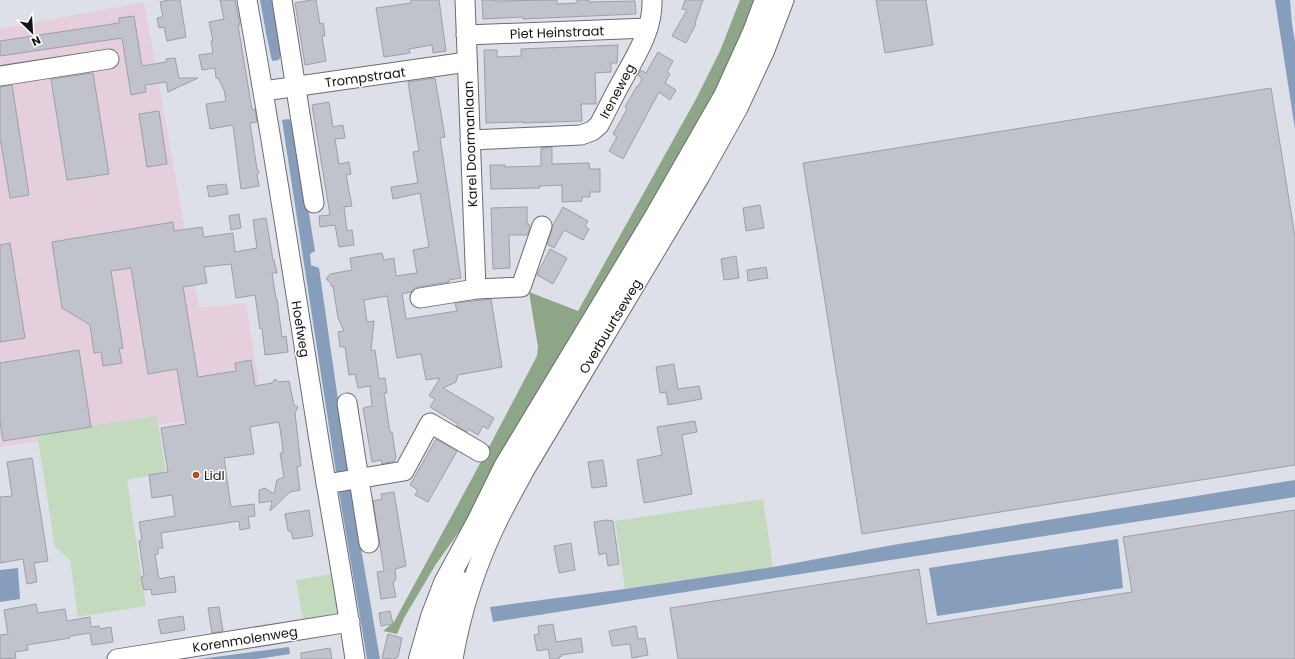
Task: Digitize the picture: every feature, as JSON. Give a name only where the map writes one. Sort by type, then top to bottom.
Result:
[{"type":"main road","name":"Overbuurtseweg","points":[[420,659],[432,616],[445,583],[478,522],[505,467],[654,220],[725,96],[754,32],[766,0]]},
{"type":"main road","name":"Overbuurtseweg","points":[[440,659],[458,584],[478,522]]},
{"type":"street","name":"Hoefweg","points":[[247,0],[343,482],[369,543]]},
{"type":"street","points":[[282,0],[314,204]]},
{"type":"street","name":"Karel Doormanlaan","points":[[465,0],[476,288]]},
{"type":"street","name":"Ireneweg","points":[[470,140],[581,135],[592,131],[599,125],[642,46],[652,10],[652,0]]},
{"type":"street","name":"Overbuurtseweg","points":[[453,659],[463,615],[479,564],[498,520],[524,471],[700,176],[738,108],[765,50],[784,0]]},
{"type":"street","name":"Piet Heinstraat","points":[[466,35],[648,28]]},
{"type":"street","points":[[0,76],[109,59]]},
{"type":"street","name":"Trompstraat","points":[[264,91],[467,62]]},
{"type":"street","points":[[420,298],[476,288],[521,287],[542,226]]},
{"type":"street","name":"Hoefweg","points":[[347,403],[343,482],[350,622],[355,659]]},
{"type":"street","points":[[343,482],[404,471],[430,423],[480,452]]},
{"type":"street","name":"Korenmolenweg","points":[[117,659],[350,622]]},
{"type":"shaded area","points":[[144,2],[199,308],[246,303],[263,410],[0,447],[0,29]]},
{"type":"green space","points":[[740,0],[756,0],[729,66],[656,199],[497,460],[466,522],[436,564],[404,618],[397,634],[383,631],[394,622],[537,356],[538,347],[529,292],[578,311],[696,99],[720,51]]},
{"type":"green space","points":[[157,416],[166,472],[127,480],[146,606],[78,617],[70,560],[55,547],[37,434]]},
{"type":"green space","points":[[763,499],[773,567],[625,589],[615,521]]},
{"type":"green space","points":[[332,574],[338,612],[336,615],[304,625],[296,580]]},
{"type":"water","points":[[260,0],[273,0],[282,52],[279,60],[272,61]]},
{"type":"water","points":[[1275,0],[1290,0],[1295,42],[1295,129]]},
{"type":"water","points":[[289,119],[295,127],[315,251],[310,254],[311,265],[319,268],[351,490],[380,659],[367,659],[339,492],[282,120]]},
{"type":"water","points":[[1295,480],[1295,497],[493,622],[490,607],[773,567],[893,545]]},
{"type":"water","points":[[1118,539],[1123,588],[937,616],[929,568]]},
{"type":"water","points":[[18,568],[20,599],[0,602],[0,570]]},
{"type":"water","points":[[289,647],[290,654],[257,659],[200,659]]},
{"type":"building","points":[[180,0],[186,37],[167,41],[164,27],[159,28],[157,18],[163,17],[160,2]]},
{"type":"building","points":[[220,0],[235,0],[252,110],[255,109],[257,122],[250,123],[257,169],[259,171],[257,175],[259,186],[241,189],[233,125],[210,129],[206,104],[226,101],[224,90],[218,78],[216,78],[215,68],[202,70],[199,55],[213,53],[211,41],[213,41],[209,22],[224,19]]},
{"type":"building","points":[[316,0],[320,24],[323,23],[325,36],[322,36],[326,61],[305,65],[295,3]]},
{"type":"building","points":[[411,0],[439,0],[446,51],[433,53],[432,45],[409,49],[410,53],[384,57],[376,8],[411,3]]},
{"type":"building","points":[[482,0],[557,0],[557,4],[577,3],[577,0],[589,0],[589,2],[635,1],[636,14],[523,19],[523,17],[483,19]]},
{"type":"building","points":[[685,0],[703,0],[695,23],[696,24],[686,43],[672,36],[687,10],[682,9]]},
{"type":"building","points":[[876,0],[926,0],[933,45],[885,53]]},
{"type":"building","points":[[134,16],[142,66],[166,62],[166,59],[175,58],[179,78],[198,78],[168,92],[166,82],[145,85],[146,92],[131,95],[122,38],[0,56],[0,41],[119,23],[119,18]]},
{"type":"building","points":[[618,45],[617,63],[611,63],[611,72],[595,73],[596,104],[581,104],[582,121],[486,123],[484,50],[497,50],[497,57],[521,56],[521,49]]},
{"type":"building","points":[[658,52],[673,61],[667,72],[670,74],[665,83],[676,90],[670,100],[659,92],[623,159],[609,151],[617,137],[613,134],[627,109],[625,107],[642,79],[638,75],[641,70],[646,73]]},
{"type":"building","points":[[93,73],[109,174],[67,180],[51,79]]},
{"type":"building","points":[[435,78],[445,137],[440,138],[461,278],[449,280],[449,282],[418,287],[413,289],[411,292],[402,294],[406,319],[457,311],[455,303],[491,299],[502,367],[458,375],[456,382],[443,388],[494,418],[488,429],[483,426],[478,435],[468,429],[467,432],[456,426],[458,424],[430,407],[435,399],[429,396],[440,378],[426,380],[421,354],[397,358],[387,296],[364,300],[367,322],[374,321],[371,351],[375,350],[379,379],[385,378],[387,393],[384,393],[396,458],[395,461],[382,464],[381,460],[372,462],[363,408],[372,406],[370,386],[358,388],[355,374],[349,375],[345,347],[340,347],[338,332],[344,331],[338,318],[333,286],[331,286],[331,283],[326,279],[330,274],[352,270],[350,258],[382,253],[384,260],[394,258],[396,276],[417,273],[413,250],[429,247],[420,193],[393,199],[391,187],[418,183],[413,152],[419,151],[408,82]]},
{"type":"building","points":[[12,85],[29,195],[10,198],[0,137],[0,87]]},
{"type":"building","points":[[1271,88],[1295,237],[1295,465],[862,534],[803,163]]},
{"type":"building","points":[[329,102],[333,127],[343,125],[345,138],[335,139],[339,164],[349,162],[351,174],[346,175],[352,206],[344,207],[347,231],[352,230],[354,245],[339,247],[335,225],[320,227],[319,216],[330,215],[312,105]]},
{"type":"building","points":[[159,111],[167,164],[147,167],[139,114]]},
{"type":"building","points":[[552,147],[552,164],[589,163],[590,169],[600,169],[600,192],[590,192],[590,197],[582,197],[582,201],[562,202],[562,185],[539,186],[540,188],[491,189],[490,165],[505,165],[505,167],[541,166],[541,148]]},
{"type":"building","points":[[226,184],[228,194],[209,197],[207,186]]},
{"type":"building","points":[[760,205],[764,228],[746,231],[743,208]]},
{"type":"building","points":[[527,207],[527,224],[529,224],[530,229],[527,235],[509,235],[510,268],[493,269],[491,208]]},
{"type":"building","points":[[563,207],[588,221],[585,226],[589,229],[583,240],[564,230],[554,248],[547,244],[553,225]]},
{"type":"building","points":[[239,214],[241,228],[231,230],[229,216]]},
{"type":"building","points":[[266,218],[273,260],[277,273],[272,273],[282,337],[286,336],[288,352],[265,355],[262,328],[260,329],[255,295],[236,298],[231,264],[204,267],[207,283],[183,287],[198,377],[236,371],[235,363],[251,360],[255,386],[272,383],[275,379],[279,382],[289,381],[294,405],[298,407],[295,413],[301,466],[297,467],[300,490],[290,492],[270,511],[272,501],[259,503],[259,490],[265,488],[274,494],[277,480],[284,477],[280,453],[283,453],[282,442],[279,422],[250,427],[254,454],[224,458],[231,507],[254,504],[255,516],[248,517],[250,528],[240,530],[239,521],[161,533],[163,548],[158,548],[158,554],[155,555],[159,579],[174,576],[176,592],[152,595],[151,589],[144,590],[141,577],[144,576],[139,541],[142,540],[139,522],[175,516],[172,495],[152,498],[149,475],[168,472],[161,428],[186,424],[177,369],[148,374],[131,268],[111,271],[123,348],[119,349],[122,363],[103,366],[101,352],[94,353],[90,325],[62,308],[52,242],[173,222],[174,231],[202,227],[204,237],[233,233],[235,252],[257,248],[253,220]]},
{"type":"building","points":[[10,243],[25,338],[0,342],[0,245]]},
{"type":"building","points":[[550,249],[567,258],[553,284],[537,275]]},
{"type":"building","points":[[736,256],[739,278],[724,280],[721,259]]},
{"type":"building","points":[[766,267],[768,278],[748,281],[747,270]]},
{"type":"building","points":[[79,350],[91,427],[3,441],[0,421],[0,363]]},
{"type":"building","points":[[674,364],[678,389],[699,386],[702,399],[668,405],[666,392],[660,393],[656,367]]},
{"type":"building","points":[[695,421],[697,432],[682,435],[692,494],[644,503],[637,460],[662,455],[657,427]]},
{"type":"building","points":[[436,439],[457,451],[428,502],[415,495],[418,490],[410,485]]},
{"type":"building","points":[[32,458],[48,561],[34,563],[37,582],[27,584],[23,559],[0,563],[0,497],[12,496],[7,462]]},
{"type":"building","points":[[603,460],[607,486],[592,488],[588,462]]},
{"type":"building","points":[[394,492],[406,566],[395,569],[396,579],[393,583],[396,597],[381,599],[377,572],[384,571],[373,501],[382,499],[381,494]]},
{"type":"building","points":[[309,510],[313,536],[293,539],[291,531],[288,531],[285,514]]},
{"type":"building","points":[[1295,510],[1295,659],[678,659],[670,608],[919,569],[927,624],[1132,592],[1123,537]]},
{"type":"building","points":[[607,520],[613,521],[619,564],[608,566],[606,553],[599,555],[594,522]]},
{"type":"building","points":[[571,543],[575,570],[559,573],[554,546]]},
{"type":"building","points":[[36,604],[38,613],[65,609],[67,621],[90,617],[91,627],[99,626],[100,629],[111,627],[113,642],[92,645],[90,633],[70,636],[70,638],[27,645],[28,650],[15,652],[16,658],[0,659],[0,635],[8,634],[4,610]]},
{"type":"building","points":[[219,607],[223,631],[212,633],[208,608]]},
{"type":"building","points":[[390,611],[393,624],[381,626],[379,613]]},
{"type":"building","points":[[183,616],[185,630],[161,634],[158,620]]},
{"type":"building","points":[[553,624],[556,642],[581,638],[583,652],[561,655],[562,656],[559,657],[559,659],[550,659],[548,649],[537,651],[534,635],[539,634],[538,626]]},
{"type":"building","points":[[636,626],[638,639],[645,638],[648,655],[632,658],[630,644],[612,646],[609,631]]},
{"type":"building","points":[[388,634],[402,638],[398,657],[394,659],[382,658]]},
{"type":"building","points":[[330,648],[332,659],[301,659],[301,653]]},
{"type":"place","name":"Lidl","points":[[196,475]]}]
